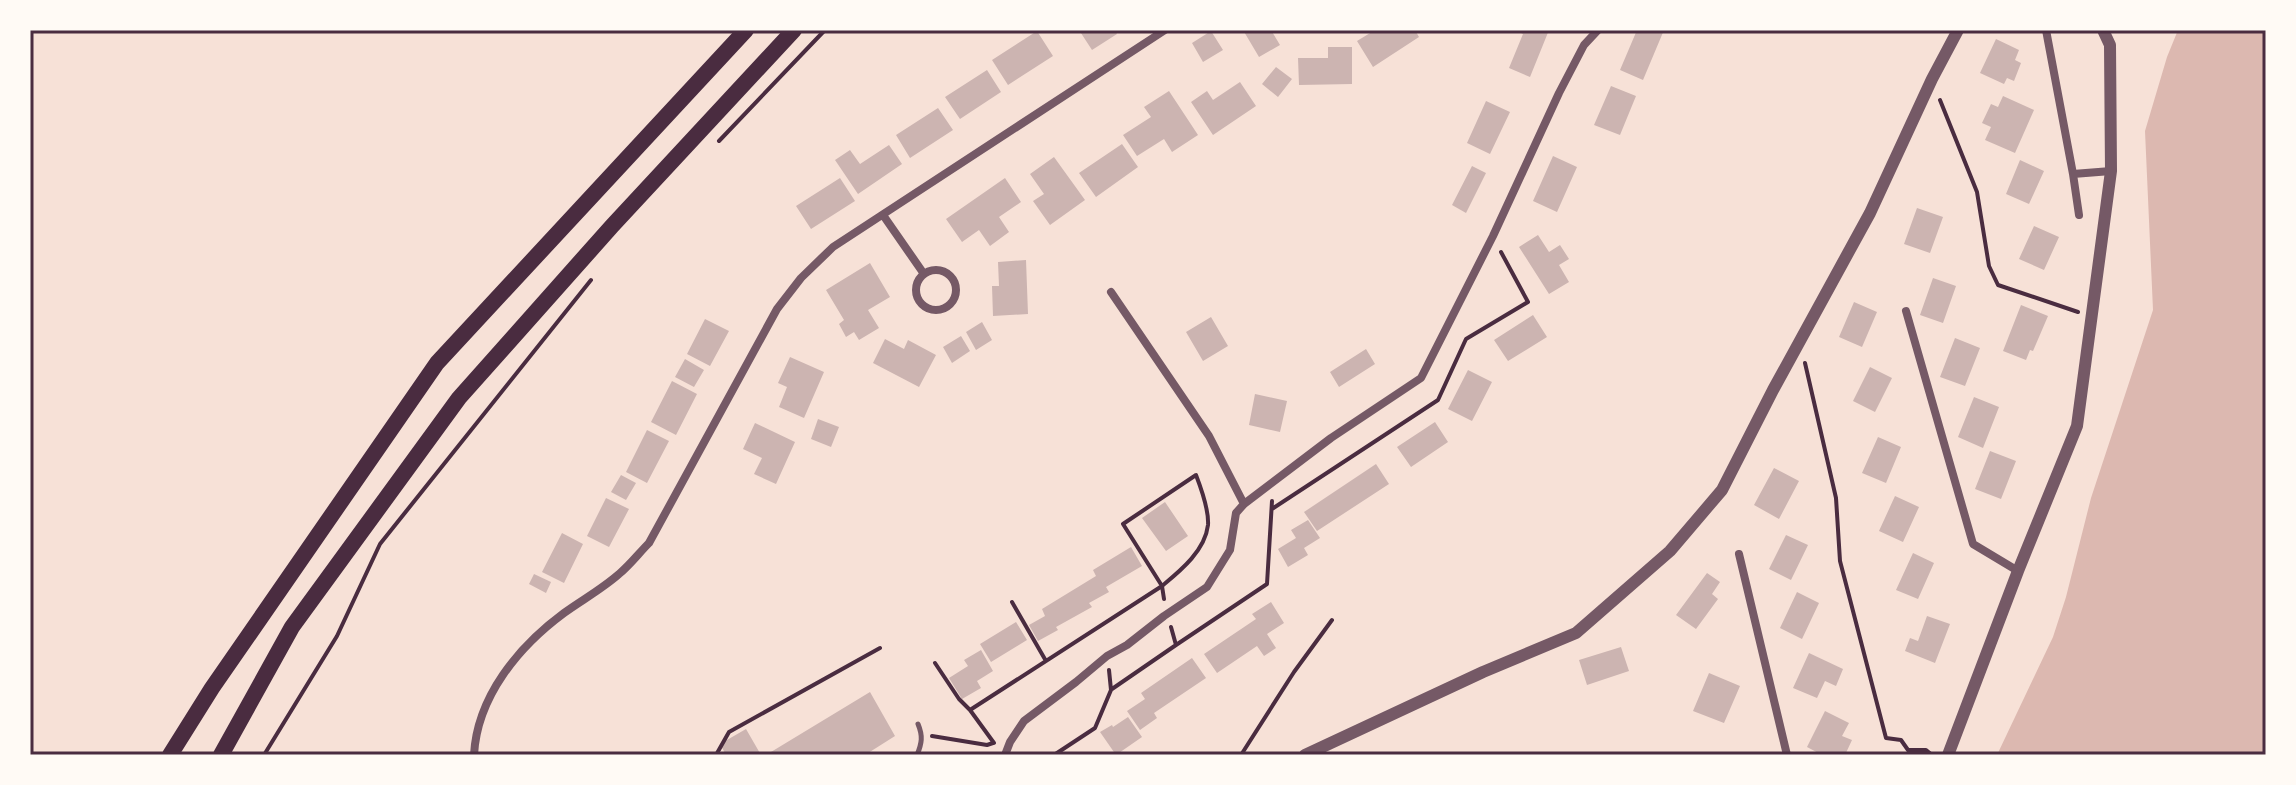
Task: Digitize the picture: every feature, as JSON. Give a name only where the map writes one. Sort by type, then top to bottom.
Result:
[{"type":"highway","points":[[170,755],[212,688],[437,363],[746,30]]},
{"type":"highway","points":[[221,755],[292,627],[459,398],[612,226],[794,30]]},
{"type":"highway","points":[[183,755],[212,688]]},
{"type":"street","points":[[474,755],[487,702],[512,660],[560,616],[618,575],[649,543],[777,309],[801,278],[833,247],[1165,30]]},
{"type":"street","points":[[1005,755],[1024,721],[1107,656],[1207,587],[1230,550],[1236,513],[1244,504],[1331,438],[1421,378],[1493,236],[1559,93],[1584,45],[1598,30]]},
{"type":"street","points":[[1305,755],[1483,672],[1576,633],[1670,551],[1722,490],[1870,213],[1958,30]]},
{"type":"street","points":[[2046,30],[2079,215]]},
{"type":"street","points":[[1948,755],[2077,426],[2111,171],[2110,45],[2103,30]]},
{"type":"street","points":[[2073,174],[2111,171]]},
{"type":"street","points":[[883,215],[924,274]]},
{"type":"street","points":[[940,270],[953,279],[956,293],[945,308],[934,310],[921,303],[916,289],[924,274],[940,270]]},
{"type":"street","points":[[1111,292],[1209,436],[1244,504]]},
{"type":"street","points":[[1906,311],[1973,544],[2018,571]]},
{"type":"street","points":[[1739,554],[1787,755]]},
{"type":"lane","points":[[917,755],[922,735],[918,724]]},
{"type":"path","points":[[710,150],[825,30]]},
{"type":"path","points":[[1932,79],[1977,192],[1989,266],[1998,285],[2092,316]]},
{"type":"path","points":[[264,755],[337,636],[380,544],[595,274]]},
{"type":"path","points":[[1801,342],[1836,498],[1840,561],[1886,738],[1901,740],[1908,750],[1926,750],[1932,755]]},
{"type":"path","points":[[970,710],[1162,586],[1179,572],[1199,548],[1208,525],[1196,475],[1123,524],[1162,586]]},
{"type":"path","points":[[1012,602],[1046,661]]},
{"type":"path","points":[[1241,755],[1294,672],[1332,620]]},
{"type":"path","points":[[1111,690],[1176,645]]},
{"type":"path","points":[[716,755],[729,732],[880,648]]},
{"type":"path","points":[[1054,755],[1095,728],[1111,690],[1107,656]]},
{"type":"path","points":[[935,663],[993,743]]},
{"type":"path","points":[[922,735],[987,745],[1010,742]]},
{"type":"shaded area","points":[[2178,30],[2266,30],[2266,755],[1997,755],[2053,637],[2091,498],[2153,310],[2145,131]]},
{"type":"building","points":[[1079,30],[1115,30],[1117,34],[1092,50]]},
{"type":"building","points":[[1243,30],[1271,30],[1280,45],[1259,57]]},
{"type":"building","points":[[1375,30],[1415,30],[1419,37],[1373,67],[1357,41]]},
{"type":"building","points":[[1515,30],[1549,30],[1530,77],[1509,68],[1523,34]]},
{"type":"building","points":[[1637,30],[1664,30],[1643,80],[1620,70]]},
{"type":"building","points":[[1037,31],[1053,56],[1008,85],[992,60]]},
{"type":"building","points":[[1211,31],[1223,50],[1203,62],[1192,43]]},
{"type":"building","points":[[1996,39],[2019,50],[2015,60],[2021,63],[2014,81],[2007,78],[2004,84],[1980,73]]},
{"type":"building","points":[[1328,47],[1352,47],[1352,84],[1299,85],[1298,58],[1328,58]]},
{"type":"building","points":[[1276,67],[1292,79],[1278,97],[1262,84]]},
{"type":"building","points":[[987,70],[1001,92],[960,119],[945,97]]},
{"type":"building","points":[[1240,82],[1256,106],[1213,135],[1191,102],[1207,91],[1213,100]]},
{"type":"building","points":[[1611,86],[1636,96],[1620,135],[1594,125]]},
{"type":"building","points":[[1169,91],[1198,135],[1172,152],[1164,139],[1137,156],[1123,135],[1151,117],[1144,107]]},
{"type":"building","points":[[2003,96],[2034,110],[2015,153],[1985,140],[1991,127],[1982,123],[1991,104],[1998,107]]},
{"type":"building","points":[[1486,101],[1510,112],[1490,154],[1467,143]]},
{"type":"building","points":[[938,108],[953,130],[910,158],[896,135]]},
{"type":"building","points":[[1122,144],[1138,167],[1096,197],[1079,173]]},
{"type":"building","points":[[889,145],[902,164],[858,194],[835,160],[850,150],[860,164]]},
{"type":"building","points":[[1553,156],[1577,167],[1557,212],[1533,201]]},
{"type":"building","points":[[1054,157],[1085,200],[1050,225],[1033,201],[1044,194],[1030,174]]},
{"type":"building","points":[[2020,160],[2044,171],[2029,204],[2006,194]]},
{"type":"building","points":[[1472,166],[1486,173],[1466,213],[1452,205]]},
{"type":"building","points":[[840,178],[855,201],[811,229],[796,206]]},
{"type":"building","points":[[1005,178],[1021,202],[999,217],[1009,232],[990,246],[979,230],[962,242],[946,219]]},
{"type":"building","points":[[1917,208],[1943,217],[1930,253],[1904,244]]},
{"type":"building","points":[[2034,226],[2059,237],[2044,270],[2019,259]]},
{"type":"building","points":[[1538,235],[1549,252],[1560,245],[1569,259],[1559,265],[1569,282],[1549,294],[1519,247]]},
{"type":"building","points":[[1026,260],[1028,314],[993,316],[992,286],[999,286],[998,262]]},
{"type":"building","points":[[870,263],[890,297],[868,310],[879,328],[859,340],[854,332],[846,337],[839,324],[844,320],[826,290]]},
{"type":"building","points":[[1933,278],[1956,286],[1943,323],[1920,315]]},
{"type":"building","points":[[1854,302],[1877,312],[1862,347],[1839,337]]},
{"type":"building","points":[[2021,305],[2048,316],[2026,360],[2003,351]]},
{"type":"building","points":[[1533,315],[1547,337],[1508,361],[1494,340]]},
{"type":"building","points":[[1211,317],[1228,346],[1203,361],[1186,332]]},
{"type":"building","points":[[705,319],[729,331],[710,366],[687,354]]},
{"type":"building","points":[[982,322],[992,340],[976,350],[966,332]]},
{"type":"building","points":[[961,336],[970,351],[952,363],[943,347]]},
{"type":"building","points":[[1955,338],[1980,348],[1965,386],[1940,377]]},
{"type":"building","points":[[885,339],[904,349],[908,340],[936,355],[919,387],[873,363]]},
{"type":"building","points":[[1366,349],[1375,364],[1339,387],[1330,372]]},
{"type":"building","points":[[790,357],[824,372],[804,418],[779,407],[787,387],[778,383]]},
{"type":"building","points":[[685,359],[704,370],[694,387],[675,377]]},
{"type":"building","points":[[1870,367],[1892,378],[1875,412],[1853,401]]},
{"type":"building","points":[[1468,370],[1492,382],[1472,421],[1448,409]]},
{"type":"building","points":[[672,381],[697,394],[676,435],[651,422]]},
{"type":"building","points":[[1255,394],[1287,401],[1280,432],[1249,425]]},
{"type":"building","points":[[1974,397],[1999,407],[1983,448],[1958,437]]},
{"type":"building","points":[[818,419],[839,427],[831,447],[811,439]]},
{"type":"building","points":[[1435,422],[1448,442],[1411,467],[1397,447]]},
{"type":"building","points":[[755,423],[795,442],[776,484],[754,474],[762,458],[743,449]]},
{"type":"building","points":[[647,430],[669,441],[647,483],[626,472]]},
{"type":"building","points":[[1878,437],[1901,447],[1886,483],[1862,473]]},
{"type":"building","points":[[1990,451],[2016,461],[2001,499],[1975,489]]},
{"type":"building","points":[[1376,464],[1389,484],[1317,531],[1304,512]]},
{"type":"building","points":[[1774,468],[1799,481],[1779,519],[1754,505]]},
{"type":"building","points":[[621,475],[636,483],[626,500],[611,492]]},
{"type":"building","points":[[1895,496],[1919,507],[1903,542],[1879,531]]},
{"type":"building","points":[[606,498],[629,509],[609,547],[587,536]]},
{"type":"building","points":[[1165,502],[1188,536],[1166,551],[1142,518]]},
{"type":"building","points":[[1308,520],[1320,538],[1304,548],[1308,555],[1288,567],[1278,549],[1296,538],[1291,530]]},
{"type":"building","points":[[562,533],[583,544],[564,583],[542,572]]},
{"type":"building","points":[[1786,535],[1808,545],[1791,580],[1769,569]]},
{"type":"building","points":[[1131,547],[1142,566],[1106,587],[1109,592],[1089,603],[1092,607],[1038,641],[1029,625],[1045,616],[1042,609],[1096,576],[1093,570]]},
{"type":"building","points":[[1913,553],[1934,563],[1918,599],[1896,590]]},
{"type":"building","points":[[1707,573],[1720,582],[1712,594],[1718,599],[1696,629],[1676,615]]},
{"type":"building","points":[[534,574],[551,582],[546,593],[529,584]]},
{"type":"building","points":[[1797,592],[1819,603],[1802,639],[1780,628]]},
{"type":"building","points":[[1271,602],[1284,623],[1267,634],[1276,648],[1264,656],[1257,646],[1217,673],[1204,654],[1256,619],[1252,614]]},
{"type":"building","points":[[1927,616],[1950,624],[1935,663],[1905,651],[1910,638],[1918,641]]},
{"type":"building","points":[[1016,622],[1027,640],[991,662],[980,644]]},
{"type":"building","points":[[1621,647],[1629,671],[1587,685],[1579,660]]},
{"type":"building","points":[[981,650],[993,671],[977,681],[981,688],[962,699],[949,678],[968,666],[964,660]]},
{"type":"building","points":[[1809,653],[1843,669],[1836,686],[1825,681],[1817,698],[1793,688]]},
{"type":"building","points":[[1192,658],[1206,678],[1154,713],[1157,718],[1140,730],[1127,711],[1145,699],[1141,693]]},
{"type":"building","points":[[1709,673],[1740,686],[1724,723],[1693,711]]},
{"type":"building","points":[[870,692],[895,736],[865,755],[766,755]]},
{"type":"building","points":[[1825,711],[1849,723],[1842,736],[1852,740],[1845,755],[1822,755],[1807,747]]},
{"type":"building","points":[[1128,717],[1142,737],[1116,755],[1100,732]]},
{"type":"building","points":[[746,729],[761,755],[726,755],[720,744]]}]
